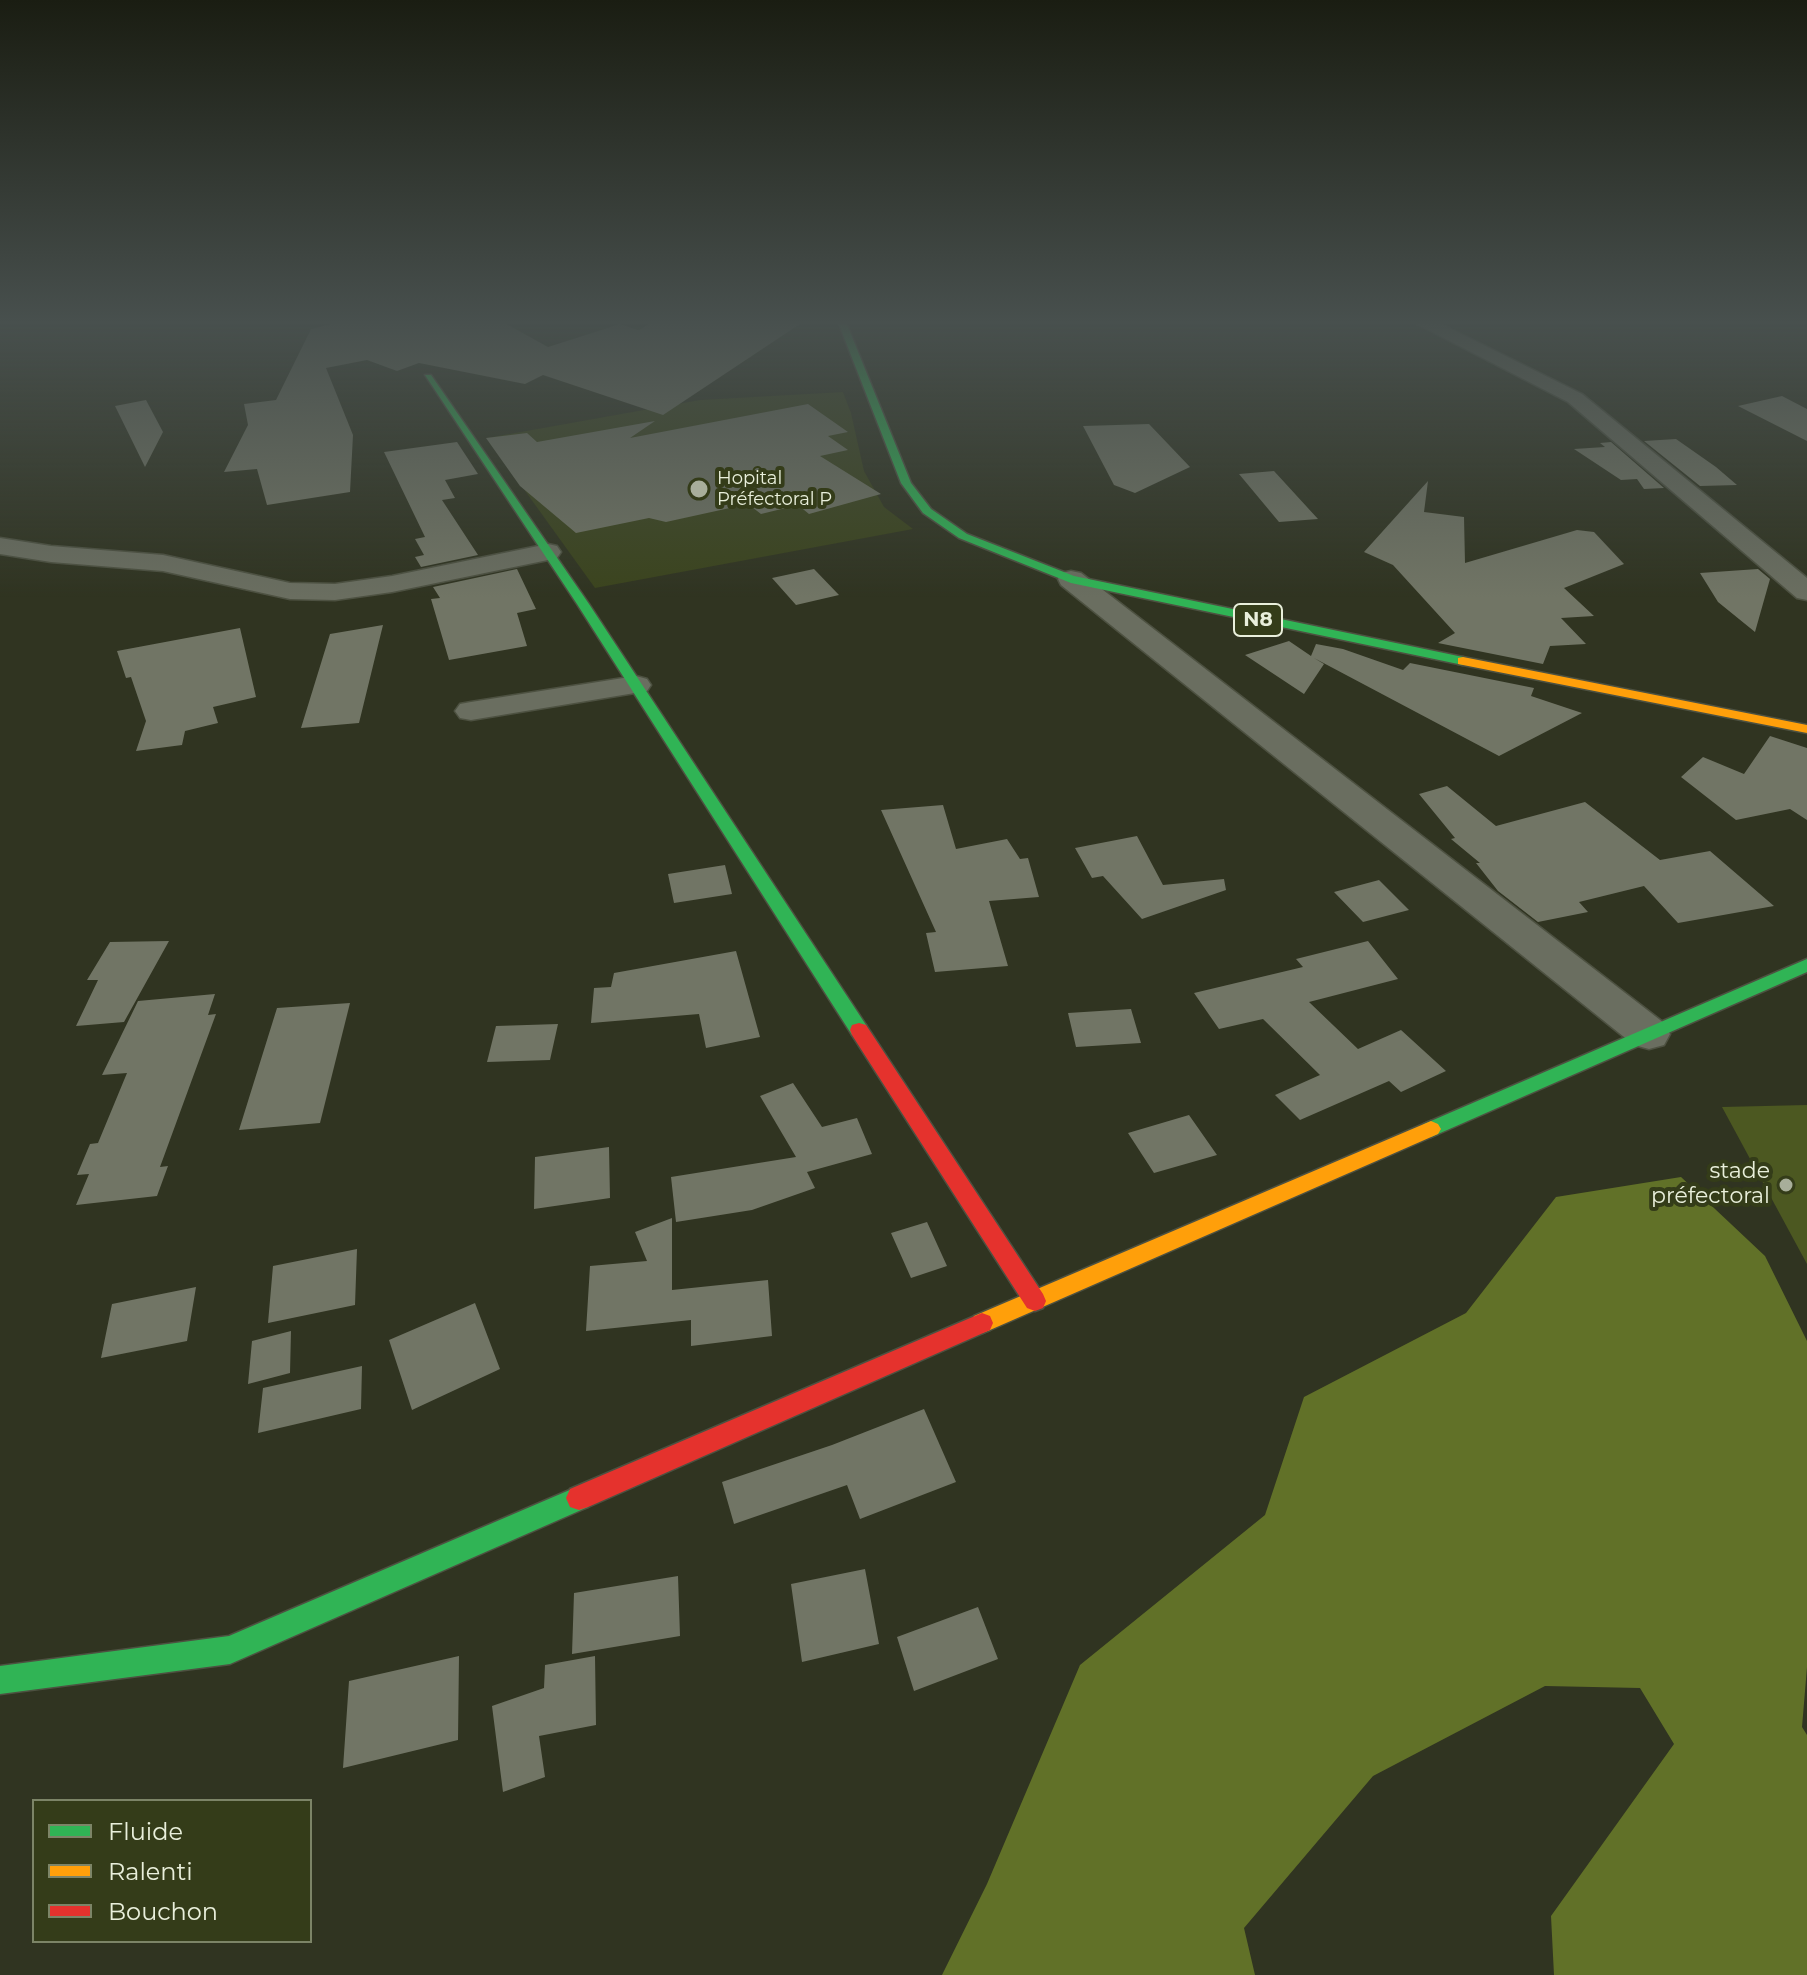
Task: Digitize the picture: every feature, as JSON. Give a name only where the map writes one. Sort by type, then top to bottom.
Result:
[{"type":"street","points":[[453,414],[636,685],[1035,1301]]},
{"type":"street","name":"N8","points":[[879,414],[906,483],[927,511],[963,536],[1071,579],[1232,615],[1807,729]]},
{"type":"street","points":[[1594,414],[1807,592]]},
{"type":"street","points":[[0,546],[51,554],[163,563],[290,591],[335,592],[392,584],[548,552]]},
{"type":"street","points":[[1071,579],[1649,1034]]},
{"type":"street","points":[[471,711],[636,685]]},
{"type":"street","points":[[0,1680],[230,1650],[1807,965]]},
{"type":"shaded area","name":"Hopital Préfectoral P","points":[[621,414],[851,414],[864,471],[884,507],[913,529],[595,588],[487,438]]},
{"type":"shaded area","name":"stade préfectoral","points":[[1807,1105],[1807,1264],[1722,1107]]},
{"type":"green space","points":[[1681,1177],[1765,1256],[1807,1341],[1807,1667],[1802,1727],[1807,1735],[1807,1975],[1554,1975],[1551,1916],[1674,1744],[1640,1688],[1545,1686],[1373,1776],[1244,1928],[1255,1975],[942,1975],[987,1884],[1080,1665],[1265,1515],[1304,1397],[1466,1313],[1556,1197]]},
{"type":"building","points":[[119,414],[154,414],[163,432],[145,467]]},
{"type":"building","points":[[246,414],[345,414],[353,435],[350,492],[267,505],[257,469],[224,472],[248,425]]},
{"type":"building","points":[[755,414],[823,414],[848,432],[828,436],[848,450],[820,456],[881,494],[809,514],[798,505],[761,514],[748,504],[666,522],[649,518],[576,533],[520,486],[486,438],[527,433],[537,442],[655,421],[630,438]]},
{"type":"building","points":[[1754,414],[1807,414],[1807,441]]},
{"type":"building","points":[[1149,424],[1190,467],[1135,493],[1114,485],[1083,426]]},
{"type":"building","points":[[1676,439],[1737,485],[1700,486],[1644,441]]},
{"type":"building","points":[[457,442],[478,474],[445,480],[455,498],[442,500],[478,555],[421,567],[415,557],[424,555],[415,539],[425,537],[384,452]]},
{"type":"building","points":[[1611,442],[1664,488],[1644,489],[1637,479],[1621,480],[1574,449],[1605,447],[1600,443]]},
{"type":"building","points":[[1274,471],[1318,519],[1279,522],[1239,474]]},
{"type":"building","points":[[1428,481],[1424,512],[1464,517],[1465,563],[1577,530],[1594,532],[1624,564],[1564,588],[1594,616],[1561,618],[1586,644],[1550,646],[1543,664],[1438,643],[1455,633],[1393,565],[1364,552]]},
{"type":"building","points":[[517,569],[536,609],[517,613],[527,646],[449,660],[431,599],[440,598],[433,587]]},
{"type":"building","points":[[814,569],[839,595],[796,605],[772,578]]},
{"type":"building","points":[[1758,569],[1770,579],[1755,632],[1718,602],[1700,573]]},
{"type":"building","points":[[383,625],[359,723],[301,728],[330,634]]},
{"type":"building","points":[[240,628],[256,697],[213,707],[218,723],[185,731],[182,745],[136,751],[146,721],[131,677],[126,678],[117,651]]},
{"type":"building","points":[[1289,641],[1311,656],[1316,644],[1343,649],[1403,670],[1410,663],[1534,688],[1531,696],[1582,713],[1499,756],[1314,658],[1324,664],[1304,694],[1245,655]]},
{"type":"building","points":[[1770,736],[1807,748],[1807,820],[1790,809],[1736,820],[1681,777],[1703,757],[1744,774]]},
{"type":"building","points":[[1447,786],[1496,826],[1585,802],[1660,860],[1710,851],[1774,906],[1678,923],[1644,886],[1579,902],[1588,912],[1538,922],[1498,891],[1476,863],[1480,863],[1451,839],[1455,838],[1419,794]]},
{"type":"building","points":[[943,805],[956,849],[1007,839],[1020,859],[1028,858],[1039,897],[989,901],[1008,966],[935,972],[926,933],[936,932],[881,810]]},
{"type":"building","points":[[1137,836],[1163,885],[1224,879],[1226,890],[1142,919],[1103,876],[1092,878],[1075,848]]},
{"type":"building","points":[[725,865],[732,894],[674,903],[668,874]]},
{"type":"building","points":[[1379,880],[1409,910],[1363,922],[1334,892]]},
{"type":"building","points":[[169,941],[124,1022],[76,1026],[98,980],[87,980],[110,942]]},
{"type":"building","points":[[1368,941],[1398,979],[1309,1002],[1358,1049],[1401,1030],[1446,1071],[1401,1092],[1389,1081],[1300,1120],[1275,1095],[1320,1075],[1263,1019],[1219,1029],[1194,993],[1303,967],[1296,959]]},
{"type":"building","points":[[736,951],[760,1037],[706,1048],[699,1014],[591,1023],[594,988],[611,987],[614,973]]},
{"type":"building","points":[[215,994],[208,1015],[216,1014],[160,1167],[168,1166],[157,1196],[76,1205],[89,1174],[77,1175],[90,1144],[98,1143],[127,1073],[102,1075],[138,1001]]},
{"type":"building","points":[[350,1003],[320,1123],[239,1130],[277,1008]]},
{"type":"building","points":[[1131,1009],[1141,1043],[1076,1047],[1068,1013]]},
{"type":"building","points":[[558,1024],[550,1060],[487,1062],[496,1026]]},
{"type":"building","points":[[793,1083],[822,1127],[857,1118],[872,1154],[807,1172],[815,1188],[752,1210],[676,1222],[671,1177],[796,1157],[760,1096]]},
{"type":"building","points":[[1189,1115],[1217,1155],[1154,1173],[1128,1133]]},
{"type":"building","points":[[609,1147],[610,1198],[534,1209],[535,1157]]},
{"type":"building","points":[[672,1218],[672,1290],[768,1280],[772,1336],[691,1346],[691,1320],[586,1331],[590,1266],[647,1261],[635,1232]]},
{"type":"building","points":[[927,1222],[947,1266],[911,1278],[891,1233]]},
{"type":"building","points":[[357,1249],[355,1305],[268,1323],[273,1266]]},
{"type":"building","points":[[196,1287],[187,1341],[101,1358],[112,1304]]},
{"type":"building","points":[[475,1303],[500,1369],[412,1410],[389,1340]]},
{"type":"building","points":[[291,1331],[290,1373],[248,1384],[252,1341]]},
{"type":"building","points":[[362,1366],[361,1409],[258,1433],[263,1388]]},
{"type":"building","points":[[924,1409],[956,1482],[860,1519],[847,1485],[734,1524],[722,1482],[832,1445]]},
{"type":"building","points":[[865,1569],[879,1644],[802,1662],[791,1584]]},
{"type":"building","points":[[678,1576],[680,1636],[572,1654],[574,1593]]},
{"type":"building","points":[[978,1607],[998,1659],[914,1691],[897,1637]]},
{"type":"building","points":[[459,1656],[458,1740],[343,1768],[349,1681]]},
{"type":"building","points":[[595,1656],[596,1725],[539,1736],[545,1777],[503,1792],[492,1706],[544,1688],[545,1665]]},
{"type":"traffic: fast","points":[[453,414],[583,604],[859,1030]]},
{"type":"traffic: fast","points":[[879,414],[906,483],[927,511],[963,536],[1071,579],[1463,661]]},
{"type":"traffic: fast","points":[[1431,1129],[1807,965]]},
{"type":"traffic: fast","points":[[0,1680],[230,1650],[579,1498]]},
{"type":"traffic: slow","points":[[1463,661],[1807,729]]},
{"type":"traffic: slow","points":[[982,1323],[1431,1129]]},
{"type":"traffic: jam","points":[[859,1030],[1035,1301]]},
{"type":"traffic: jam","points":[[579,1498],[982,1323]]},
{"type":"place","name":"Hopital Préfectoral P","points":[[699,489]]},
{"type":"place","name":"stade préfectoral","points":[[1786,1185]]}]
